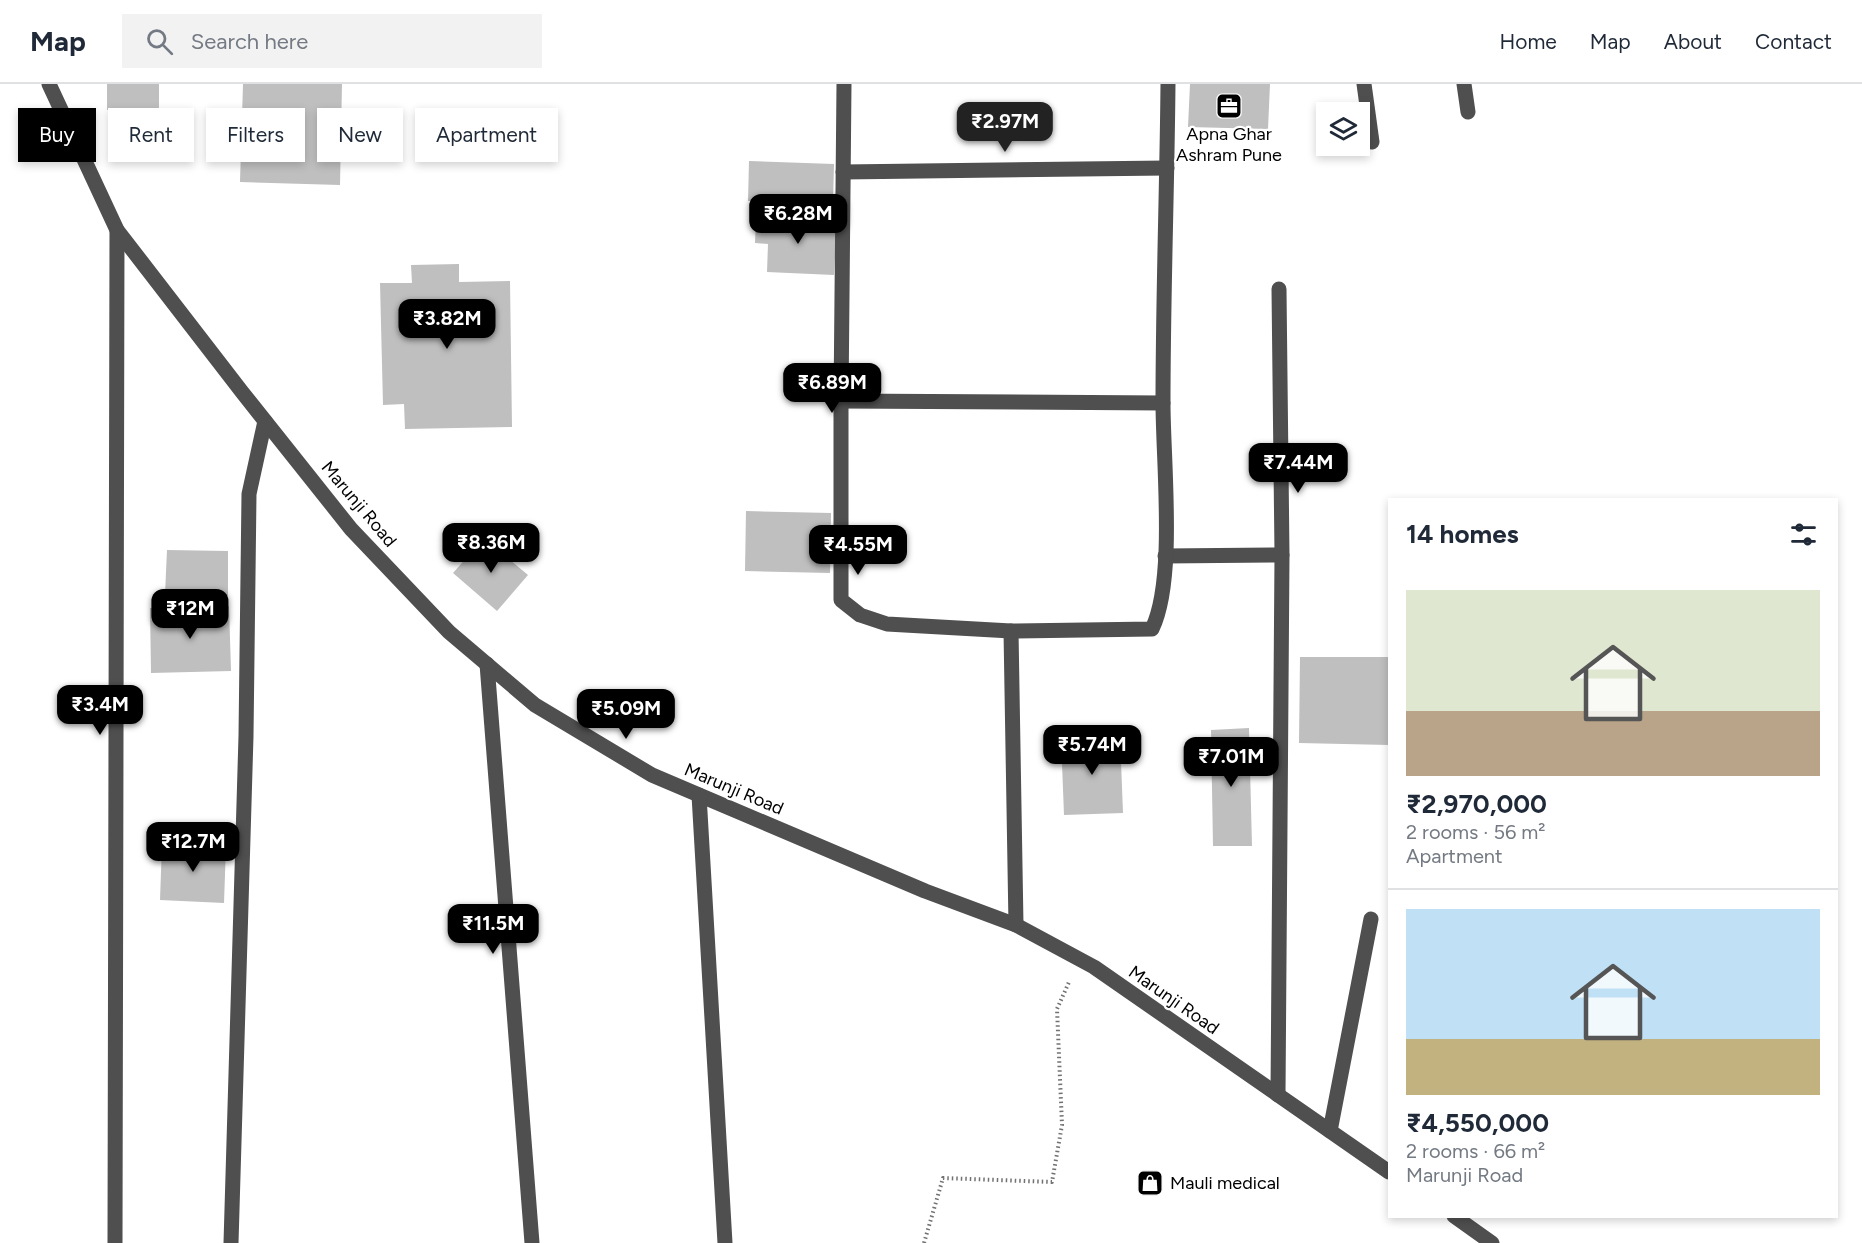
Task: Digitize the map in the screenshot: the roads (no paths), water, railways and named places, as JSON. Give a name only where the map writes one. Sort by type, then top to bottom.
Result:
[{"type":"street","name":"Marunji Road","points":[[49,84],[117,230],[265,421],[351,529],[448,632],[535,705],[652,775],[925,891],[1016,926],[1079,959],[1388,1171]]},
{"type":"street","points":[[844,84],[841,600],[860,615],[887,624],[1011,631],[1152,629],[1160,613],[1165,556],[1163,403],[1168,84]]},
{"type":"street","points":[[1364,84],[1372,142]]},
{"type":"street","points":[[1464,84],[1468,112]]},
{"type":"street","points":[[843,172],[1167,168]]},
{"type":"street","points":[[115,1243],[117,230]]},
{"type":"street","points":[[1278,1095],[1282,555],[1279,289]]},
{"type":"street","points":[[841,401],[1163,403]]},
{"type":"street","points":[[231,1243],[246,736],[249,494],[265,421]]},
{"type":"street","points":[[1165,556],[1282,555]]},
{"type":"street","points":[[1011,631],[1016,926]]},
{"type":"street","points":[[487,664],[532,1243]]},
{"type":"street","points":[[699,795],[725,1243]]},
{"type":"street","points":[[1329,1131],[1371,919]]},
{"type":"street","points":[[1457,1218],[1492,1243]]},
{"type":"place","name":"Apna Ghar Ashram Pune","points":[[1229,106]]},
{"type":"place","name":"Mauli medical","points":[[1150,1183]]}]
